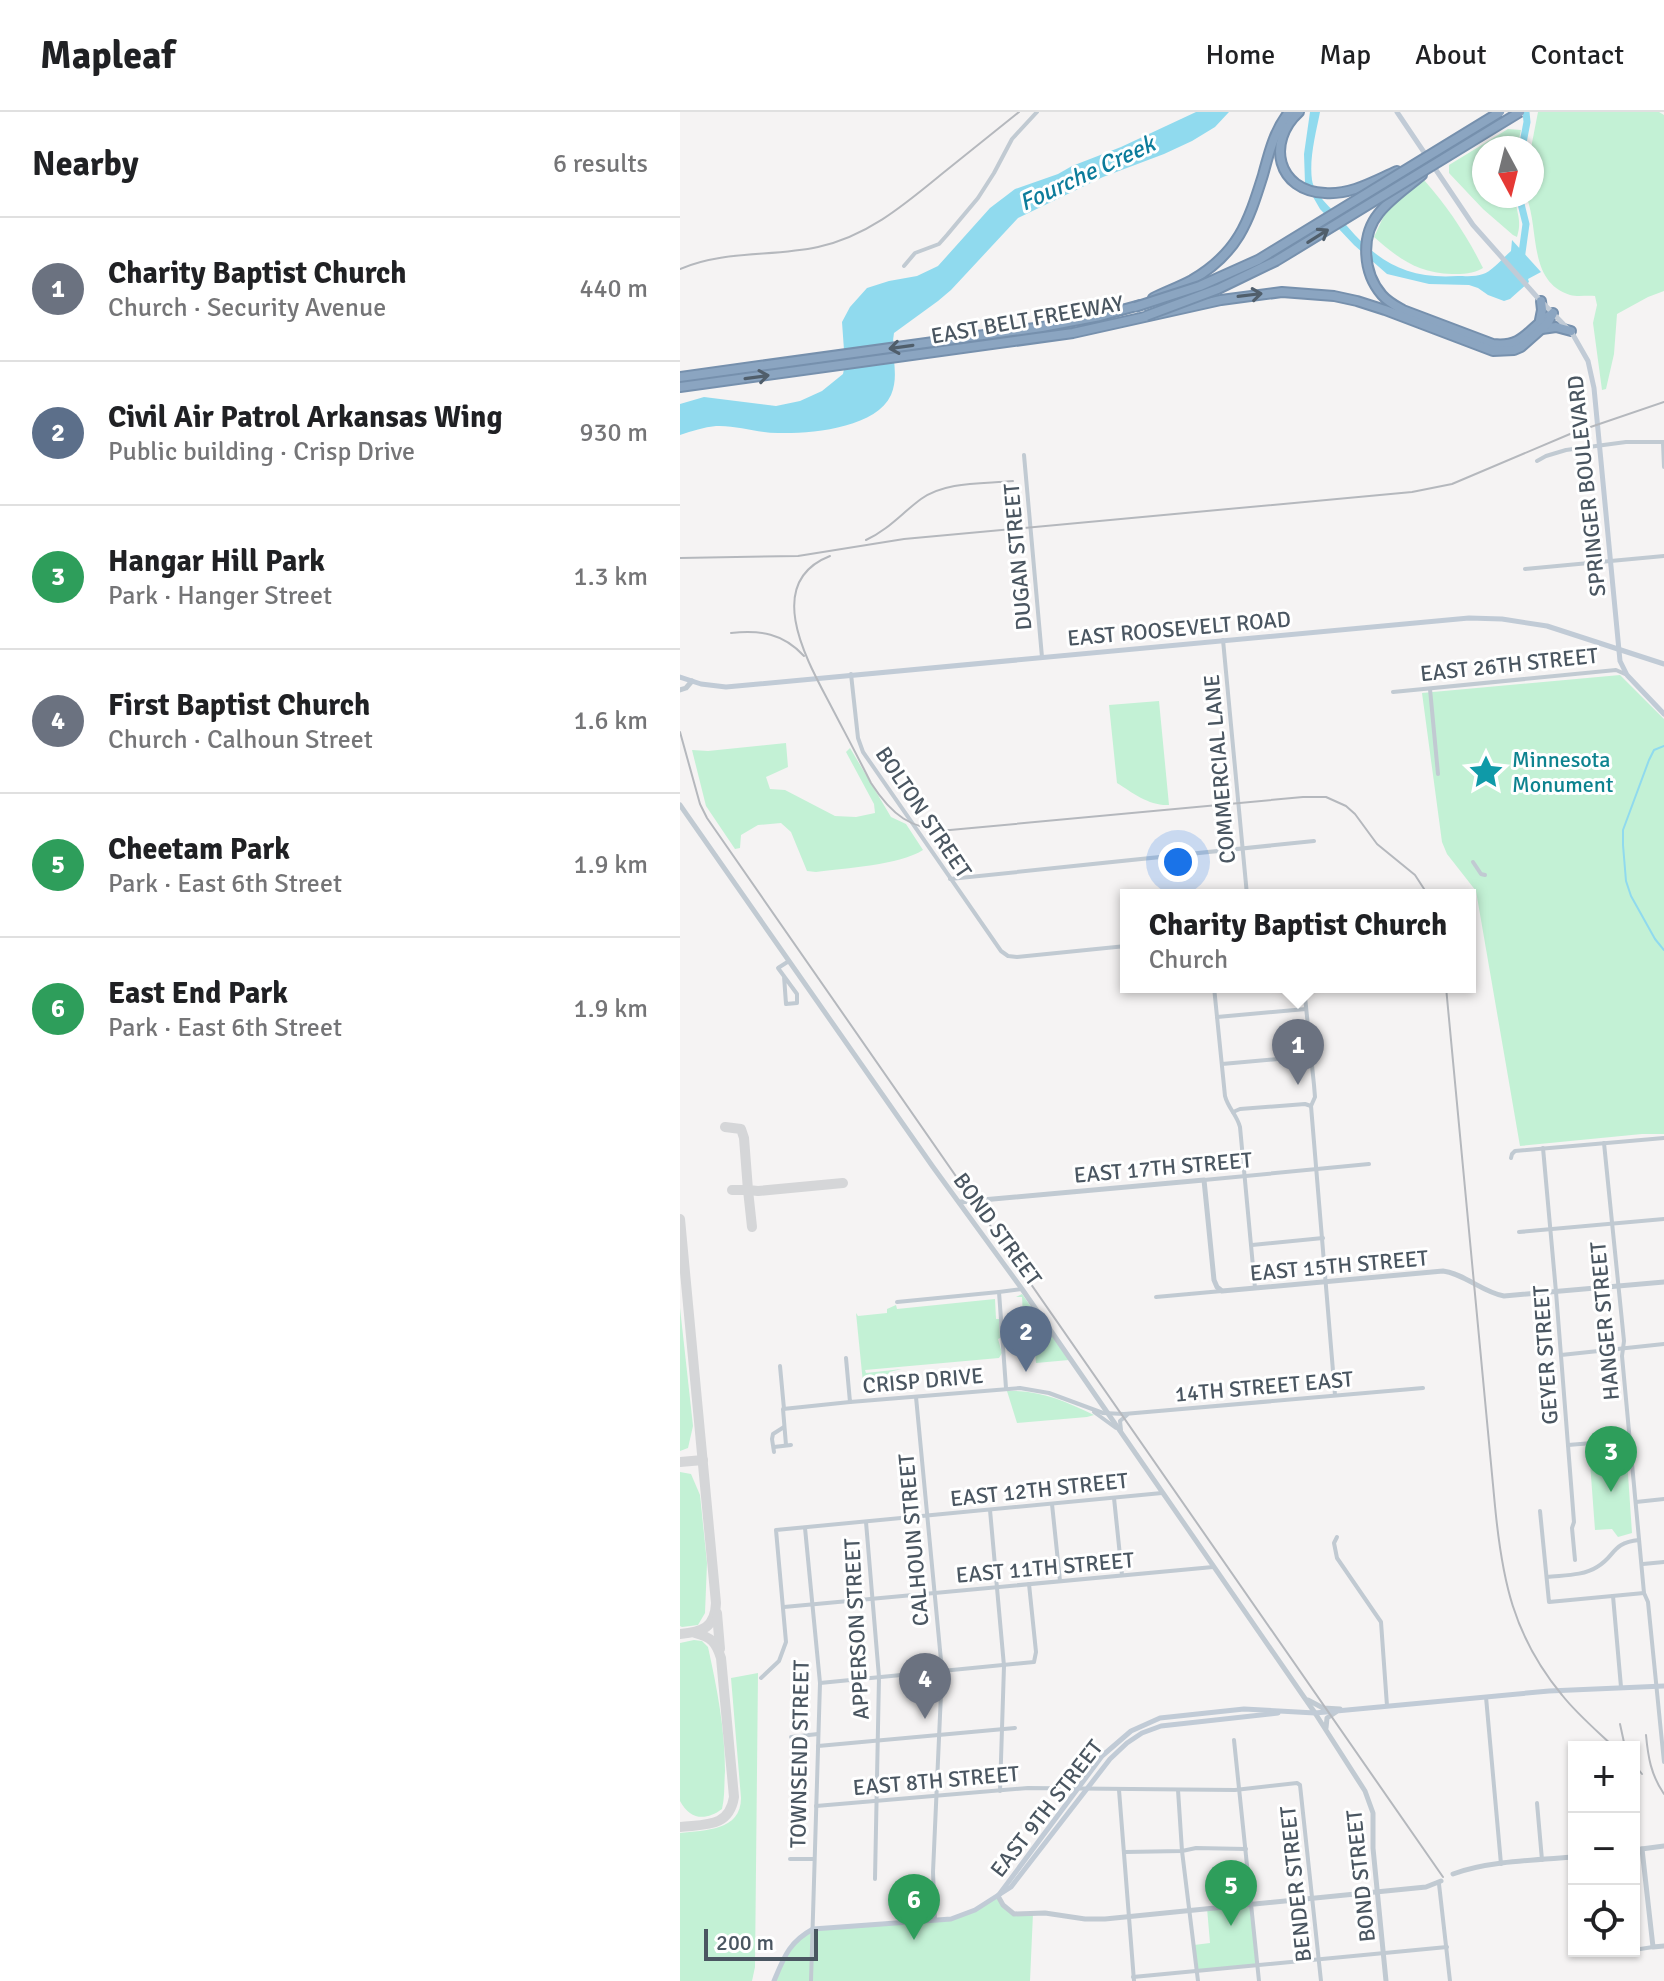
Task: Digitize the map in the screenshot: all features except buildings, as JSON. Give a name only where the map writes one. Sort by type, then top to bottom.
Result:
[{"type":"highway","points":[[1135,307],[1207,270],[1238,239],[1253,209],[1275,136],[1289,112]]},
{"type":"highway","points":[[1299,112],[1280,138],[1279,150],[1286,175],[1296,185],[1310,191],[1326,194],[1354,189],[1420,162]]},
{"type":"highway","name":"EAST BELT FREEWAY","points":[[680,377],[1042,327],[1135,307],[1200,286],[1258,260],[1500,112]]},
{"type":"highway","name":"EAST BELT FREEWAY","points":[[680,387],[1061,335],[1146,316],[1255,272],[1296,250],[1520,112]]},
{"type":"highway","points":[[1426,171],[1379,214],[1371,227],[1366,255],[1372,282],[1389,302],[1403,310],[1493,344],[1513,347]]},
{"type":"highway","points":[[1146,316],[1243,296],[1308,293],[1334,296],[1385,310],[1493,351],[1528,342],[1541,325],[1539,299]]},
{"type":"highway","points":[[1541,325],[1547,324],[1553,313]]},
{"type":"highway","points":[[1541,325],[1571,331]]},
{"type":"main road","name":"SPRINGER BOULEVARD","points":[[1397,112],[1457,204],[1487,243],[1571,331],[1584,351],[1594,388],[1622,666],[1664,714]]},
{"type":"main road","name":"EAST ROOSEVELT ROAD","points":[[680,677],[714,687],[726,687],[1488,618],[1547,626],[1664,664]]},
{"type":"main road","name":"EAST 9TH STREET","points":[[998,1896],[1102,1756],[1131,1731],[1160,1718],[1244,1709],[1315,1713],[1486,1697],[1660,1686]]},
{"type":"main road","name":"EAST 9TH STREET","points":[[998,1896],[1011,1887],[1110,1759],[1142,1733],[1161,1726],[1303,1711]]},
{"type":"main road","points":[[774,1981],[790,1946],[813,1929],[951,1919],[975,1910],[998,1896]]},
{"type":"street","points":[[904,266],[917,252],[939,244],[976,202],[1012,139],[1037,112]]},
{"type":"street","points":[[1537,461],[1566,450],[1626,442],[1663,443],[1664,467]]},
{"type":"street","name":"DUGAN STREET","points":[[1024,455],[1042,657]]},
{"type":"street","points":[[1525,569],[1664,556]]},
{"type":"street","name":"COMMERCIAL LANE","points":[[1223,640],[1246,889]]},
{"type":"street","name":"EAST 26TH STREET","points":[[1393,692],[1616,670],[1627,675]]},
{"type":"street","name":"BOLTON STREET","points":[[851,674],[858,738],[863,752],[998,948],[1004,954],[1017,957],[1120,947]]},
{"type":"street","points":[[680,690],[692,681]]},
{"type":"street","points":[[1430,688],[1438,774]]},
{"type":"street","name":"BOND STREET","points":[[680,805],[1124,1435],[1365,1791],[1371,1805],[1386,1981]]},
{"type":"street","points":[[950,879],[1314,841]]},
{"type":"street","points":[[1473,862],[1485,875]]},
{"type":"street","points":[[784,976],[786,1004],[797,1003],[797,994],[784,976],[778,968],[789,961]]},
{"type":"street","points":[[1215,993],[1226,1102],[1240,1127],[1255,1288]]},
{"type":"street","points":[[1305,993],[1315,1097],[1311,1106],[1335,1395]]},
{"type":"street","points":[[1217,1017],[1306,1009]]},
{"type":"street","points":[[1222,1064],[1311,1056]]},
{"type":"street","points":[[1233,1112],[1305,1104],[1311,1106]]},
{"type":"street","points":[[1511,1158],[1515,1151],[1664,1138]]},
{"type":"street","name":"HANGER STREET","points":[[1604,1143],[1624,1341],[1622,1349],[1629,1440],[1652,1657],[1660,1686],[1664,1762]]},
{"type":"street","name":"GEYER STREET","points":[[1543,1148],[1575,1560]]},
{"type":"street","name":"EAST 17TH STREET","points":[[959,1202],[1369,1164]]},
{"type":"street","points":[[1204,1180],[1214,1280],[1222,1291]]},
{"type":"street","points":[[1519,1232],[1664,1219]]},
{"type":"street","points":[[1252,1245],[1323,1238]]},
{"type":"street","name":"EAST 15TH STREET","points":[[1156,1297],[1447,1271],[1500,1296],[1664,1282]]},
{"type":"street","points":[[897,1302],[1022,1289]]},
{"type":"street","points":[[999,1292],[1006,1388]]},
{"type":"street","points":[[1561,1355],[1664,1344]]},
{"type":"street","name":"CRISP DRIVE","points":[[846,1358],[850,1402],[1006,1388],[1040,1390],[1108,1413]]},
{"type":"street","points":[[780,1366],[789,1445],[774,1450],[773,1434],[785,1429]]},
{"type":"street","name":"14TH STREET EAST","points":[[1108,1413],[1423,1388]]},
{"type":"street","points":[[1088,1408],[1095,1404],[1095,1394]]},
{"type":"street","name":"CALHOUN STREET","points":[[916,1397],[942,1671],[933,1872],[935,1920]]},
{"type":"street","points":[[784,1409],[850,1402]]},
{"type":"street","name":"CRISP DRIVE","points":[[1088,1408],[1124,1435]]},
{"type":"street","points":[[1124,1435],[1120,1421],[1134,1413]]},
{"type":"street","points":[[1568,1445],[1629,1440]]},
{"type":"street","name":"EAST 12TH STREET","points":[[784,1607],[776,1530],[1162,1493]]},
{"type":"street","points":[[1114,1497],[1122,1575]]},
{"type":"street","points":[[1636,1502],[1664,1499]]},
{"type":"street","points":[[1052,1503],[1060,1581]]},
{"type":"street","points":[[990,1509],[1004,1666],[1000,1791]]},
{"type":"street","points":[[1540,1511],[1549,1602],[1644,1593]]},
{"type":"street","name":"APPERSON STREET","points":[[866,1522],[879,1677],[875,1879]]},
{"type":"street","name":"TOWNSEND STREET","points":[[804,1527],[820,1683],[811,1981]]},
{"type":"street","points":[[1337,1537],[1334,1543],[1337,1558],[1381,1622],[1387,1706]]},
{"type":"street","points":[[1547,1577],[1593,1570],[1623,1542],[1639,1540]]},
{"type":"street","points":[[1642,1564],[1664,1562]]},
{"type":"street","name":"EAST 11TH STREET","points":[[784,1607],[1213,1567]]},
{"type":"street","points":[[820,1683],[1033,1663],[1036,1652],[1029,1584]]},
{"type":"street","points":[[1613,1596],[1621,1687]]},
{"type":"street","points":[[761,1678],[776,1665],[784,1651],[784,1607]]},
{"type":"street","points":[[1299,1691],[1323,1708],[1349,1709]]},
{"type":"street","points":[[1486,1697],[1501,1864]]},
{"type":"street","points":[[1327,1732],[1325,1723],[1328,1716],[1349,1709]]},
{"type":"street","points":[[818,1746],[1015,1728]]},
{"type":"street","points":[[791,1737],[818,1734]]},
{"type":"street","points":[[1234,1740],[1259,1981]]},
{"type":"street","name":"EAST 8TH STREET","points":[[816,1806],[1042,1788],[1240,1789],[1299,1783]]},
{"type":"street","name":"BENDER STREET","points":[[1299,1783],[1321,1981]]},
{"type":"street","points":[[1119,1790],[1134,1979],[1447,1947]]},
{"type":"street","points":[[1178,1790],[1198,1981]]},
{"type":"street","points":[[1537,1803],[1542,1860]]},
{"type":"street","points":[[1653,1947],[1642,1849],[1664,1846]]},
{"type":"street","points":[[1124,1852],[1246,1849]]},
{"type":"street","points":[[1453,1874],[1501,1864],[1568,1858]]},
{"type":"street","points":[[790,1859],[814,1859]]},
{"type":"street","points":[[998,1896],[1014,1914],[1055,1913],[1095,1919],[1426,1887],[1440,1882],[1450,1981]]},
{"type":"street","points":[[1640,1949],[1664,1946]]},
{"type":"green space","points":[[1538,112],[1659,112],[1664,115],[1664,291],[1617,314],[1614,354],[1606,389],[1602,390],[1593,323],[1597,305],[1595,296],[1570,295],[1556,288],[1547,278],[1537,253],[1530,208],[1544,208],[1544,136],[1533,136]]},
{"type":"green space","points":[[1508,129],[1521,130],[1520,136],[1497,136]]},
{"type":"green space","points":[[1472,151],[1472,197],[1449,173],[1449,165]]},
{"type":"green space","points":[[1424,180],[1456,222],[1483,268],[1460,274],[1429,271],[1401,258],[1374,237],[1387,209]]},
{"type":"green space","points":[[1517,208],[1517,237],[1513,235],[1483,209]]},
{"type":"green space","points":[[1620,675],[1664,719],[1664,1134],[1520,1146],[1476,889],[1447,854],[1442,842],[1422,693]]},
{"type":"green space","points":[[1159,701],[1169,805],[1148,801],[1117,783],[1109,705]]},
{"type":"green space","points":[[786,743],[788,767],[766,777],[770,789],[785,790],[835,816],[856,817],[875,813],[874,804],[846,752],[850,748],[891,817],[906,824],[923,850],[887,862],[807,871],[791,832],[781,823],[758,825],[741,835],[740,848],[735,849],[706,806],[692,750]]},
{"type":"green space","points":[[1022,1294],[1069,1360],[1036,1363],[1033,1326],[1025,1318],[1022,1297],[1016,1297]]},
{"type":"green space","points":[[995,1299],[1002,1353],[999,1358],[865,1370],[866,1373],[902,1369],[889,1372],[902,1374],[867,1377],[868,1393],[864,1393],[856,1313],[858,1316],[887,1313],[887,1309],[896,1305],[897,1309]]},
{"type":"green space","points":[[680,1308],[693,1426],[688,1448],[680,1451]]},
{"type":"green space","points":[[1007,1391],[1042,1394],[1094,1415],[1017,1423]]},
{"type":"green space","points":[[1626,1445],[1632,1533],[1618,1537],[1612,1529],[1595,1530],[1589,1449]]},
{"type":"green space","points":[[680,1472],[691,1474],[700,1495],[707,1563],[705,1613],[698,1625],[682,1627],[680,1626]]},
{"type":"green space","points":[[702,1641],[708,1647],[725,1755],[722,1809],[704,1817],[693,1815],[680,1801],[680,1643]]},
{"type":"green space","points":[[758,1673],[755,1967],[752,1981],[680,1981],[680,1833],[720,1827],[735,1817],[739,1809],[741,1798],[731,1678]]},
{"type":"green space","points":[[998,1896],[1014,1914],[1033,1913],[1030,1981],[774,1981],[790,1946],[813,1929],[961,1916]]},
{"type":"green space","points":[[1250,1904],[1257,1966],[1197,1972],[1194,1945],[1210,1943],[1207,1908]]},
{"type":"water","points":[[1196,112],[1229,112],[1215,127],[1192,141],[1103,177],[1018,218],[951,290],[894,333],[894,387],[883,406],[872,415],[841,427],[807,432],[770,433],[716,426],[680,435],[680,404],[704,397],[776,406],[800,401],[822,391],[843,374],[842,322],[850,307],[867,288],[917,276],[938,266],[990,208],[1015,189],[1058,174]]},
{"type":"water","points":[[1310,112],[1320,112],[1312,154],[1313,185],[1353,233],[1378,256],[1422,274],[1477,276],[1490,270],[1511,251],[1512,240],[1541,272],[1528,279],[1529,282],[1504,301],[1469,285],[1429,284],[1387,274],[1320,209],[1305,183],[1304,154]]},
{"type":"waterway","name":"Fourche Creek","points":[[1524,136],[1526,112]]},
{"type":"waterway","name":"Fourche Creek","points":[[1521,260],[1526,224],[1522,208]]},
{"type":"waterway","points":[[1664,746],[1654,750],[1649,760],[1623,830],[1626,881],[1631,896],[1664,950]]},
{"type":"taxiway","points":[[725,1127],[741,1129],[748,1190],[843,1183]]},
{"type":"taxiway","points":[[732,1190],[748,1190],[752,1227]]},
{"type":"taxiway","points":[[680,1219],[716,1603],[713,1618],[706,1627],[680,1634]]},
{"type":"taxiway","points":[[680,1462],[703,1460]]},
{"type":"taxiway","points":[[717,1613],[720,1649]]},
{"type":"taxiway","points":[[680,1827],[721,1819],[727,1814],[734,1797],[721,1658],[712,1641],[695,1633]]},
{"type":"railway","points":[[680,269],[731,256],[818,247],[853,235],[899,208],[1019,112]]},
{"type":"railway","points":[[680,558],[798,556],[904,539],[1412,492],[1452,484],[1570,434],[1664,402]]},
{"type":"railway","points":[[866,540],[931,493],[966,484],[1013,481]]},
{"type":"railway","points":[[830,556],[809,568],[798,585],[794,604],[796,625],[812,669],[871,783],[886,804],[913,824],[950,830],[1326,797],[1355,814],[1377,844],[1415,875],[1424,889]]},
{"type":"railway","points":[[731,633],[770,635],[788,642],[804,656]]},
{"type":"railway","points":[[680,732],[700,804],[707,818],[1443,1877]]},
{"type":"railway","points":[[1447,993],[1495,1506],[1506,1582],[1521,1629],[1545,1673],[1574,1709],[1608,1741]]},
{"type":"railway","points":[[1620,1724],[1624,1741]]},
{"type":"railway","points":[[1646,1735],[1651,1766],[1664,1794]]},
{"type":"place","name":"Minnesota Monument","points":[[1486,772]]},
{"type":"place","name":"Charity Baptist Church","points":[[1298,1085]]},
{"type":"place","name":"Civil Air Patrol Arkansas Wing","points":[[1026,1372]]},
{"type":"place","name":"Hangar Hill Park","points":[[1611,1492]]},
{"type":"place","name":"First Baptist Church","points":[[925,1719]]},
{"type":"place","name":"Cheetam Park","points":[[1231,1926]]},
{"type":"place","name":"East End Park","points":[[914,1940]]}]
